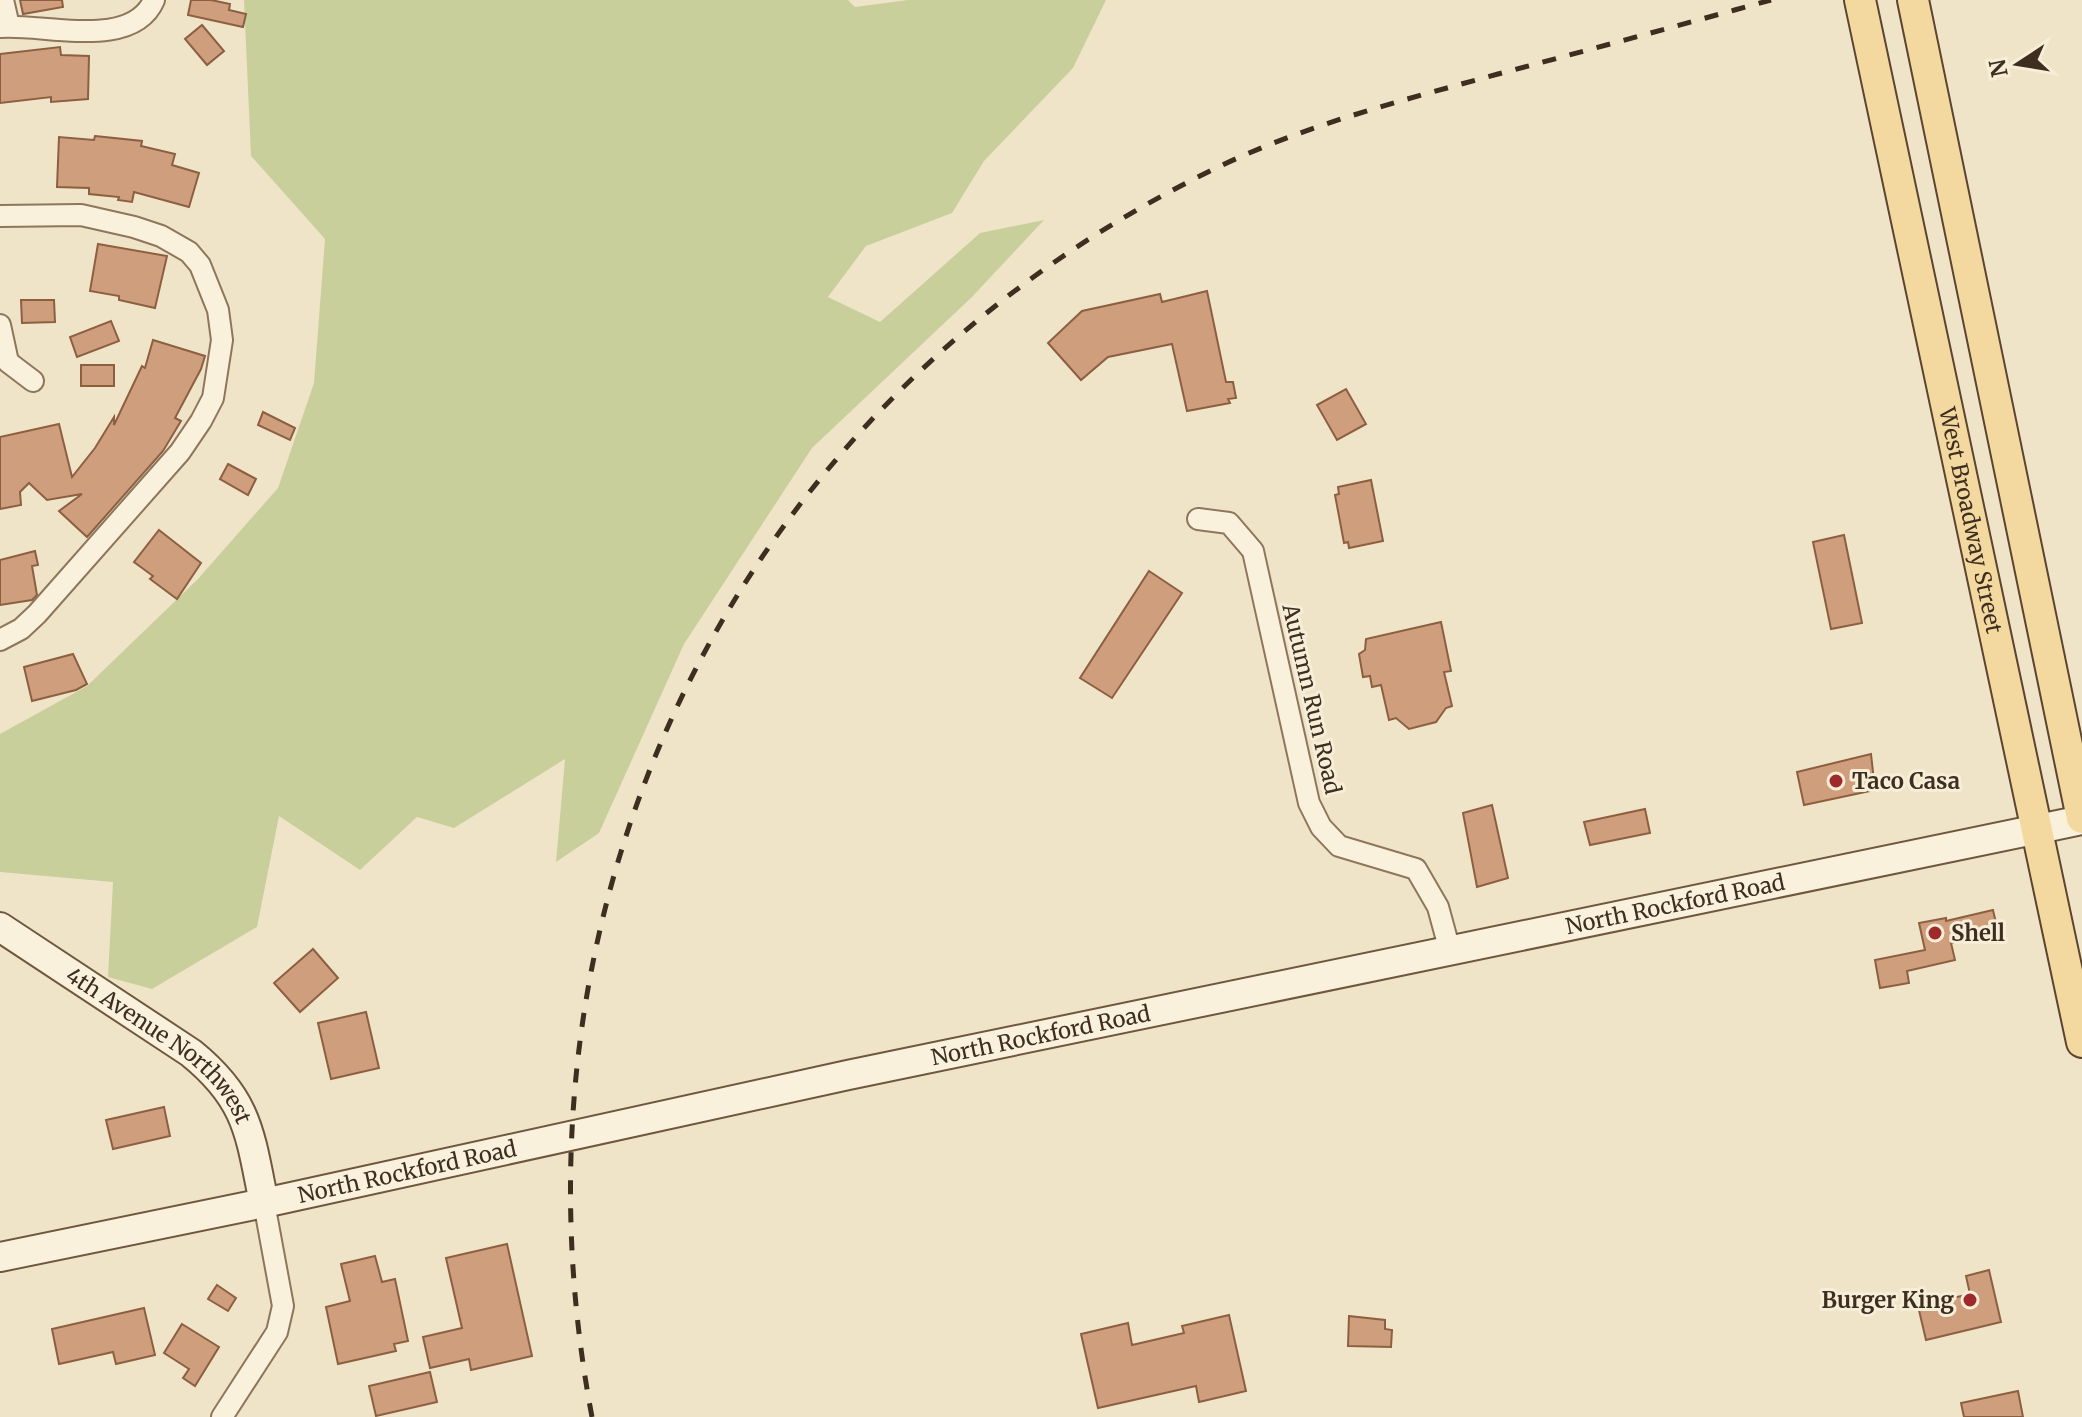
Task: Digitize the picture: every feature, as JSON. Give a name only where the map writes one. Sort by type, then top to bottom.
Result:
[{"type":"main road","name":"West Broadway Street","points":[[1860,0],[2082,1042]]},
{"type":"main road","points":[[1913,0],[2082,819]]},
{"type":"street","points":[[3,0],[4,26],[80,31],[123,27],[142,18],[154,0]]},
{"type":"street","points":[[0,216],[81,215],[161,236],[189,252],[200,265],[218,310],[222,340],[213,398],[180,452],[37,614],[21,629],[0,640]]},
{"type":"street","points":[[0,325],[8,362],[33,381]]},
{"type":"street","name":"Autumn Run Road","points":[[1198,519],[1229,523],[1253,551],[1309,803],[1321,827],[1339,846],[1416,869],[1438,907],[1450,951]]},
{"type":"street","name":"North Rockford Road","points":[[0,1257],[264,1203],[848,1075],[2082,819]]},
{"type":"street","name":"4th Avenue Northwest","points":[[0,927],[191,1053],[214,1072],[233,1097],[249,1128],[264,1203]]},
{"type":"street","points":[[222,1417],[277,1332],[281,1319],[283,1306],[264,1203]]},
{"type":"green space","points":[[244,0],[848,0],[855,7],[908,0],[1106,0],[1073,68],[984,161],[952,213],[866,246],[828,297],[880,322],[980,233],[1044,220],[972,297],[812,448],[684,644],[599,833],[556,862],[565,759],[454,828],[417,817],[360,870],[279,816],[257,927],[152,989],[108,977],[113,882],[0,872],[0,734],[87,686],[197,580],[278,488],[314,383],[325,239],[251,156]]},
{"type":"building","points":[[20,0],[62,0],[63,7],[23,14]]},
{"type":"building","points":[[191,0],[230,4],[229,10],[246,14],[243,27],[188,15]]},
{"type":"building","points":[[202,25],[224,51],[207,65],[185,39]]},
{"type":"building","points":[[60,47],[61,55],[89,56],[88,99],[51,102],[51,97],[0,103],[0,54]]},
{"type":"building","points":[[95,136],[142,141],[141,146],[175,154],[172,165],[199,173],[189,207],[134,192],[132,202],[118,200],[119,197],[89,194],[89,188],[57,187],[59,137],[94,140]]},
{"type":"building","points":[[98,244],[167,256],[155,308],[119,300],[119,296],[90,291]]},
{"type":"building","points":[[1207,291],[1226,382],[1233,382],[1236,398],[1228,399],[1230,403],[1187,411],[1172,344],[1108,357],[1081,380],[1048,343],[1082,311],[1160,294],[1162,302]]},
{"type":"building","points":[[21,300],[54,300],[55,322],[22,323]]},
{"type":"building","points":[[111,321],[119,341],[77,357],[70,337]]},
{"type":"building","points":[[153,340],[205,356],[201,369],[175,418],[181,421],[163,451],[87,537],[59,511],[82,494],[47,500],[29,483],[20,492],[21,505],[0,509],[0,437],[59,424],[72,477],[114,417],[114,425],[142,366],[145,368]]},
{"type":"building","points":[[81,365],[114,365],[114,386],[81,386]]},
{"type":"building","points":[[1346,389],[1366,424],[1337,440],[1317,405]]},
{"type":"building","points":[[263,412],[295,428],[290,440],[258,425]]},
{"type":"building","points":[[228,464],[256,479],[248,495],[220,479]]},
{"type":"building","points":[[1371,480],[1383,541],[1349,548],[1348,542],[1344,543],[1335,495],[1339,494],[1338,487]]},
{"type":"building","points":[[159,530],[201,563],[177,599],[150,579],[153,576],[134,562]]},
{"type":"building","points":[[1844,535],[1862,623],[1831,629],[1813,542]]},
{"type":"building","points":[[35,551],[38,565],[32,566],[37,595],[32,600],[0,605],[0,560]]},
{"type":"building","points":[[1149,571],[1182,593],[1112,698],[1080,678]]},
{"type":"building","points":[[1441,622],[1451,671],[1444,672],[1452,706],[1446,708],[1436,722],[1409,729],[1396,718],[1389,720],[1381,685],[1372,687],[1370,676],[1363,677],[1359,654],[1365,650],[1366,639]]},
{"type":"building","points":[[73,654],[87,684],[76,690],[32,701],[24,667]]},
{"type":"building","name":"Taco Casa","points":[[1871,754],[1875,790],[1804,805],[1797,772]]},
{"type":"building","points":[[1492,805],[1508,878],[1477,887],[1463,813]]},
{"type":"building","points":[[1645,809],[1650,833],[1590,845],[1584,822]]},
{"type":"building","points":[[1993,910],[1998,932],[1951,943],[1955,960],[1907,971],[1909,983],[1880,988],[1875,960],[1925,950],[1919,923],[1946,918],[1946,921]]},
{"type":"building","points":[[313,949],[338,978],[300,1012],[274,983]]},
{"type":"building","points":[[366,1012],[379,1068],[331,1079],[318,1023]]},
{"type":"building","points":[[164,1107],[170,1136],[113,1149],[106,1120]]},
{"type":"building","points":[[507,1244],[532,1356],[471,1370],[469,1359],[430,1368],[423,1337],[462,1328],[446,1258]]},
{"type":"building","points":[[375,1256],[382,1282],[395,1279],[408,1341],[394,1344],[396,1351],[338,1364],[326,1307],[350,1301],[341,1264]]},
{"type":"building","name":"Burger King","points":[[1989,1270],[2001,1322],[1926,1340],[1918,1306],[1970,1294],[1966,1276]]},
{"type":"building","points":[[217,1285],[236,1298],[228,1311],[208,1299]]},
{"type":"building","points":[[144,1308],[155,1355],[116,1364],[113,1352],[59,1364],[52,1329]]},
{"type":"building","points":[[1229,1315],[1246,1391],[1199,1402],[1196,1386],[1098,1408],[1081,1334],[1128,1323],[1132,1345],[1184,1333],[1182,1326]]},
{"type":"building","points":[[1349,1316],[1385,1320],[1385,1329],[1392,1330],[1391,1347],[1348,1346]]},
{"type":"building","points":[[182,1324],[219,1347],[195,1386],[183,1378],[189,1369],[164,1353]]},
{"type":"building","points":[[430,1372],[437,1402],[376,1416],[369,1386]]},
{"type":"building","points":[[2018,1391],[2023,1417],[1964,1417],[1961,1403]]},
{"type":"railway","points":[[592,1417],[571,1225],[581,1037],[619,857],[686,687],[780,531],[900,391],[1043,270],[1210,171],[1244,155],[1351,116],[1771,0]]},
{"type":"place","name":"Taco Casa","points":[[1836,781]]},
{"type":"place","name":"Shell","points":[[1935,933]]},
{"type":"place","name":"Burger King","points":[[1970,1300]]}]
